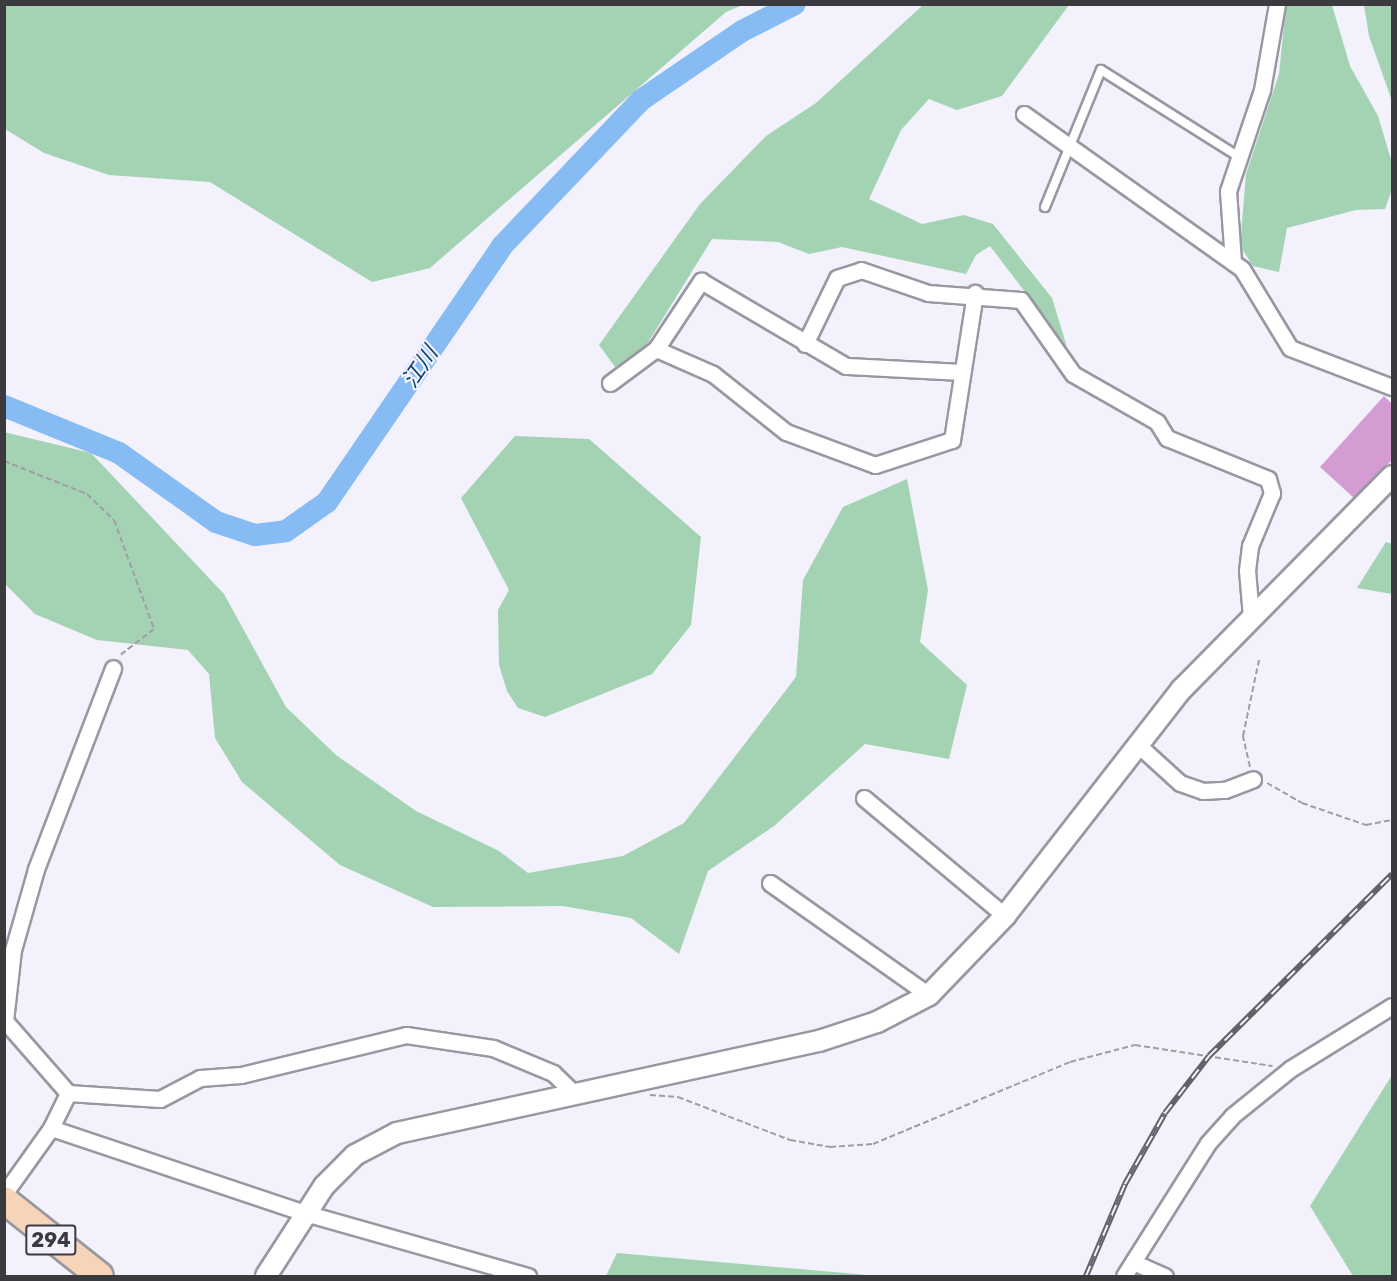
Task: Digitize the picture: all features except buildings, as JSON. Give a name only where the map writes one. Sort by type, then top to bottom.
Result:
[{"type":"highway","name":"294","points":[[4,1200],[100,1276]]},
{"type":"street","points":[[1233,262],[1228,191],[1262,90],[1276,4]]},
{"type":"street","points":[[1024,114],[1233,262],[1290,348],[1392,387]]},
{"type":"street","points":[[805,344],[837,278],[861,270],[928,293],[975,293],[1021,300],[1073,374],[1157,422],[1167,438],[1268,479],[1272,493],[1250,546],[1247,570],[1251,617]]},
{"type":"street","points":[[610,383],[656,349],[701,281],[846,366],[959,372]]},
{"type":"street","points":[[656,349],[713,374],[786,432],[875,465],[952,440],[959,372],[975,293]]},
{"type":"street","points":[[266,1276],[306,1213],[354,1155],[397,1133],[819,1041],[877,1022],[929,995],[1005,916],[1136,743],[1251,617],[1392,476]]},
{"type":"street","points":[[113,668],[36,869],[13,950],[5,1022],[68,1093],[160,1099],[200,1078],[241,1075],[406,1035],[494,1048],[553,1073],[575,1094]]},
{"type":"street","points":[[1136,743],[1180,783],[1203,790],[1226,790],[1253,779]]},
{"type":"street","points":[[864,798],[1005,916]]},
{"type":"street","points":[[770,883],[929,995]]},
{"type":"street","points":[[1124,1276],[1208,1143],[1290,1069],[1392,1006]]},
{"type":"street","points":[[4,1194],[51,1128],[68,1093]]},
{"type":"street","points":[[51,1128],[306,1213],[528,1276]]},
{"type":"street","points":[[1133,1262],[1165,1276]]},
{"type":"lane","points":[[1045,207],[1101,70],[1239,157]]},
{"type":"path","points":[[4,461],[87,494],[114,520],[154,629],[122,649],[113,668]]},
{"type":"path","points":[[1259,660],[1243,736],[1253,779],[1366,825],[1392,820]]},
{"type":"path","points":[[620,1085],[640,1095],[678,1097],[790,1140],[830,1147],[873,1144],[1071,1062],[1135,1045],[1290,1069]]},
{"type":"green space","points":[[4,5],[743,5],[726,12],[430,268],[372,282],[210,182],[109,175],[44,153],[5,129]]},
{"type":"green space","points":[[923,5],[1069,5],[1002,96],[957,110],[929,99],[901,130],[869,199],[922,224],[964,215],[993,224],[1052,298],[1067,347],[990,246],[976,255],[966,274],[842,247],[809,254],[778,242],[712,239],[641,354],[615,367],[599,345],[700,204],[766,136],[816,103]]},
{"type":"green space","points":[[1286,5],[1332,5],[1350,66],[1378,116],[1392,163],[1392,189],[1385,209],[1356,210],[1287,228],[1279,272],[1253,266],[1240,246],[1246,174],[1279,74]]},
{"type":"green space","points":[[1364,5],[1392,5],[1392,101],[1369,36]]},
{"type":"green space","points":[[4,432],[91,453],[224,594],[286,707],[336,755],[416,811],[499,851],[528,873],[623,856],[684,823],[796,677],[803,580],[843,507],[907,479],[928,590],[920,642],[967,685],[949,759],[865,744],[774,826],[708,871],[679,954],[631,918],[563,906],[433,907],[340,865],[242,782],[215,738],[209,674],[188,650],[97,640],[35,614],[5,584]]},
{"type":"green space","points":[[515,436],[589,439],[701,537],[691,625],[652,674],[545,717],[518,708],[507,691],[499,665],[498,610],[509,590],[461,498]]},
{"type":"green space","points":[[1386,542],[1392,544],[1392,594],[1357,588]]},
{"type":"green space","points":[[1392,1075],[1392,1276],[1353,1276],[1310,1206]]},
{"type":"green space","points":[[617,1253],[868,1275],[868,1276],[606,1276]]},
{"type":"waterway","name":"江川","points":[[4,406],[119,453],[216,522],[255,535],[286,531],[327,502],[502,246],[641,100],[742,31],[795,4]]},
{"type":"railway","points":[[1086,1276],[1125,1184],[1165,1113],[1209,1056],[1392,874]]}]
